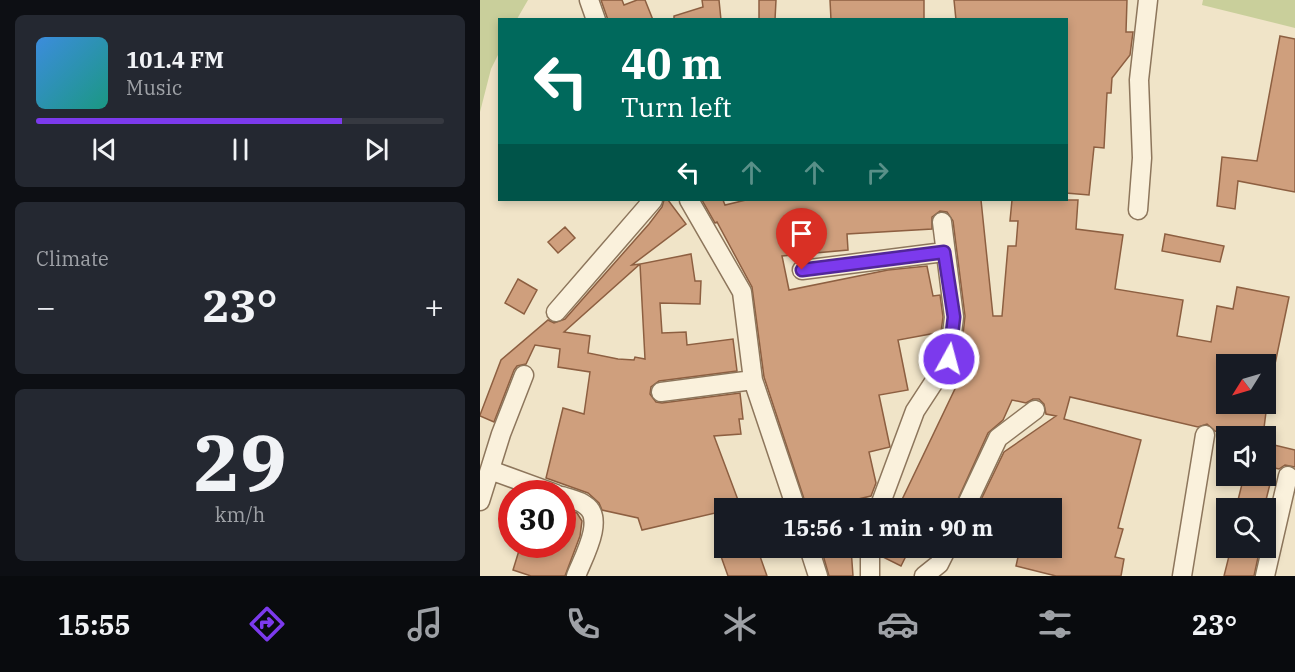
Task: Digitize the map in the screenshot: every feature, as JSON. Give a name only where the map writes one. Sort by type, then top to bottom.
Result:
[{"type":"street","points":[[589,0],[596,18]]},
{"type":"street","points":[[1138,210],[1142,158],[1139,80],[1148,0]]},
{"type":"street","points":[[556,312],[652,201]]},
{"type":"street","points":[[690,201],[742,292],[753,380],[793,498]]},
{"type":"street","points":[[883,498],[915,411],[949,359],[954,317],[942,222]]},
{"type":"street","points":[[802,270],[944,252]]},
{"type":"street","points":[[480,501],[501,434],[524,375]]},
{"type":"street","points":[[661,392],[753,380]]},
{"type":"street","points":[[970,498],[998,438],[1035,410]]},
{"type":"street","points":[[1182,576],[1205,435]]},
{"type":"street","points":[[490,470],[518,480]]},
{"type":"street","points":[[1265,576],[1288,476]]},
{"type":"street","points":[[576,501],[584,504],[593,513],[595,520],[591,538],[576,576]]},
{"type":"street","points":[[812,558],[818,576]]},
{"type":"street","points":[[870,558],[870,576]]},
{"type":"street","points":[[924,576],[939,564],[942,558]]},
{"type":"green space","points":[[480,0],[528,0],[518,18],[498,18],[498,55],[491,69],[480,112]]},
{"type":"green space","points":[[1203,0],[1295,0],[1295,28],[1202,5]]},
{"type":"building","points":[[601,0],[622,0],[624,5],[637,0],[645,0],[652,18],[607,18]]},
{"type":"building","points":[[702,0],[719,0],[721,18],[674,18],[674,16],[703,7]]},
{"type":"building","points":[[759,0],[776,0],[775,18],[759,18]]},
{"type":"building","points":[[830,0],[924,0],[924,18],[831,18]]},
{"type":"building","points":[[954,0],[1127,0],[1126,32],[1133,32],[1130,55],[1112,78],[1111,93],[1107,93],[1104,148],[1094,147],[1089,195],[1068,193],[1068,18],[956,18]]},
{"type":"building","points":[[1280,36],[1295,39],[1295,192],[1238,181],[1235,209],[1217,206],[1222,157],[1257,161]]},
{"type":"building","points":[[1078,200],[1076,229],[1123,235],[1115,289],[1183,300],[1177,336],[1211,342],[1217,306],[1233,309],[1237,287],[1289,297],[1276,359],[1276,354],[1216,354],[1216,414],[1266,414],[1264,426],[1216,426],[1216,431],[1207,424],[1198,427],[1070,397],[1064,419],[1141,440],[1118,528],[1123,529],[1115,557],[1124,559],[1121,576],[1056,576],[1016,566],[1018,558],[1062,558],[1062,498],[982,498],[1004,452],[1056,416],[1046,414],[1044,404],[1039,399],[1026,403],[1012,400],[1003,420],[988,433],[959,498],[903,498],[963,372],[962,344],[965,316],[953,221],[947,212],[940,211],[932,217],[932,229],[847,234],[848,250],[782,256],[789,290],[888,270],[927,266],[933,296],[940,295],[943,317],[941,332],[898,340],[908,390],[879,395],[890,447],[869,452],[876,483],[871,496],[804,498],[764,377],[752,287],[717,222],[715,223],[703,201],[723,201],[725,205],[742,201],[981,201],[993,316],[1002,316],[1008,246],[1016,246],[1018,221],[1010,221],[1012,201]]},
{"type":"building","points":[[664,201],[669,201],[686,224],[632,265],[691,254],[695,281],[701,281],[700,304],[660,303],[662,333],[686,332],[687,345],[733,339],[737,371],[659,381],[651,387],[650,394],[656,402],[662,403],[740,393],[743,419],[739,419],[741,434],[714,436],[737,498],[714,498],[714,513],[642,530],[638,518],[602,510],[599,503],[588,493],[576,489],[576,480],[546,478],[563,408],[584,414],[590,372],[558,367],[560,349],[535,345],[526,364],[517,366],[514,370],[494,422],[480,416],[501,360],[548,320],[554,323],[565,319],[649,224]],"holes":[[[640,264],[645,359],[635,357],[634,360],[618,359],[588,353],[590,336],[564,332]]]},
{"type":"building","points":[[565,227],[575,238],[558,253],[548,242]]},
{"type":"building","points":[[1165,234],[1224,246],[1220,262],[1162,251]]},
{"type":"building","points":[[518,279],[537,290],[524,314],[505,303]]},
{"type":"building","points":[[1276,445],[1295,450],[1295,467],[1285,465],[1276,468]]},
{"type":"building","points":[[1242,486],[1270,486],[1266,498],[1238,498]]},
{"type":"building","points":[[576,513],[582,521],[576,547]]},
{"type":"building","points":[[517,558],[572,558],[565,576],[531,576],[513,570]]},
{"type":"building","points":[[722,558],[761,558],[767,576],[728,576]]},
{"type":"building","points":[[824,558],[852,558],[853,576],[829,576]]},
{"type":"building","points":[[885,558],[905,558],[901,566]]},
{"type":"building","points":[[1228,558],[1258,558],[1254,576],[1224,576]]},
{"type":"route","points":[[802,270],[944,252],[954,317],[949,359]]}]
